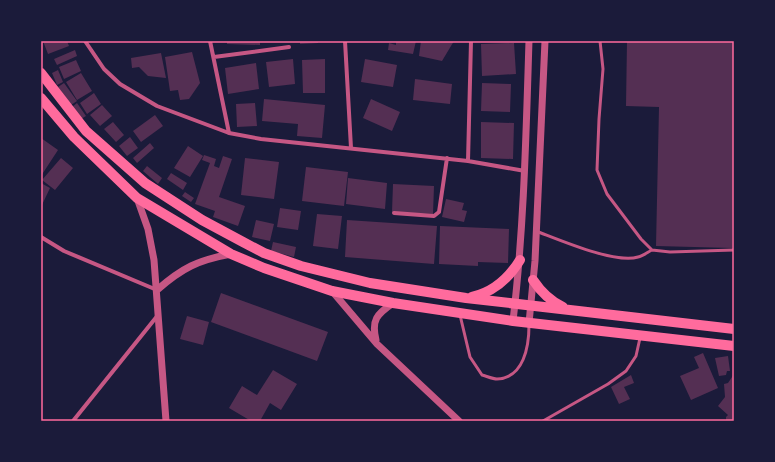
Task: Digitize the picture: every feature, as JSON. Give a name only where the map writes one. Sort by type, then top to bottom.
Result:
[{"type":"main road","points":[[41,73],[86,130],[145,183],[202,220],[243,242],[264,252],[301,266],[345,278],[466,298],[734,330]]},
{"type":"main road","points":[[41,98],[74,137],[137,198],[231,254],[264,268],[332,291],[393,303],[513,321],[734,346]]},
{"type":"main road","points":[[466,298],[488,292],[497,286],[510,274],[520,260]]},
{"type":"main road","points":[[533,280],[548,298],[568,310]]},
{"type":"street","points":[[85,41],[104,69],[120,84],[156,106],[229,133],[261,139],[468,160],[525,171]]},
{"type":"street","points":[[210,41],[229,133]]},
{"type":"street","points":[[345,41],[351,148]]},
{"type":"street","points":[[468,160],[471,41]]},
{"type":"street","points":[[513,321],[520,260],[525,171],[529,41]]},
{"type":"street","points":[[529,323],[536,231],[545,41]]},
{"type":"street","points":[[214,57],[290,47]]},
{"type":"street","points":[[394,213],[434,216],[439,212],[447,158]]},
{"type":"street","points":[[137,198],[145,219],[152,245],[157,290],[166,421]]},
{"type":"street","points":[[41,237],[64,251],[157,290]]},
{"type":"street","points":[[157,290],[173,276],[191,265],[210,258],[231,254]]},
{"type":"street","points":[[332,291],[377,344],[458,421]]},
{"type":"street","points":[[377,344],[374,332],[374,322],[378,315],[393,303]]},
{"type":"street","points":[[73,421],[158,315]]},
{"type":"lane","points":[[600,41],[602,69],[597,170],[608,194],[641,239],[652,250]]},
{"type":"lane","points":[[536,231],[592,251],[628,259],[639,257],[652,250],[670,252],[734,250]]},
{"type":"lane","points":[[459,313],[470,357],[482,375],[497,379],[513,374],[522,363],[529,340],[529,323]]},
{"type":"lane","points":[[543,421],[626,372],[636,356],[640,336]]},
{"type":"building","points":[[43,41],[67,41],[69,46],[48,54]]},
{"type":"building","points":[[227,41],[260,41],[260,45],[227,44]]},
{"type":"building","points":[[300,41],[318,41],[318,43],[300,44]]},
{"type":"building","points":[[396,41],[416,41],[413,54],[388,50],[389,43],[396,45]]},
{"type":"building","points":[[421,41],[454,41],[442,61],[419,56]]},
{"type":"building","points":[[627,41],[734,41],[732,248],[656,246],[659,107],[626,106]]},
{"type":"building","points":[[514,43],[516,74],[482,76],[481,44]]},
{"type":"building","points":[[75,50],[77,56],[57,65],[54,59]]},
{"type":"building","points":[[192,52],[200,83],[189,99],[180,100],[178,90],[170,91],[165,57]]},
{"type":"building","points":[[161,53],[166,78],[148,76],[139,67],[132,68],[131,58]]},
{"type":"building","points":[[293,59],[295,84],[269,87],[266,62]]},
{"type":"building","points":[[325,59],[325,93],[303,93],[302,60]]},
{"type":"building","points":[[365,59],[397,65],[393,87],[361,82]]},
{"type":"building","points":[[76,60],[81,71],[64,79],[59,67]]},
{"type":"building","points":[[256,63],[259,89],[228,94],[225,68]]},
{"type":"building","points":[[58,70],[63,82],[57,85],[52,73]]},
{"type":"building","points":[[81,73],[92,91],[77,100],[66,82]]},
{"type":"building","points":[[415,79],[452,84],[450,104],[413,100]]},
{"type":"building","points":[[64,83],[77,101],[71,105],[58,87]]},
{"type":"building","points":[[482,83],[511,84],[510,112],[481,111]]},
{"type":"building","points":[[94,93],[101,104],[87,114],[80,103]]},
{"type":"building","points":[[264,99],[325,105],[322,138],[297,136],[298,124],[262,121]]},
{"type":"building","points":[[371,99],[400,112],[392,131],[363,118]]},
{"type":"building","points":[[77,103],[86,116],[81,119],[72,107]]},
{"type":"building","points":[[255,103],[257,126],[237,127],[236,104]]},
{"type":"building","points":[[102,105],[112,116],[100,126],[90,115]]},
{"type":"building","points":[[155,115],[163,126],[141,142],[133,131]]},
{"type":"building","points":[[113,122],[124,135],[116,142],[104,129]]},
{"type":"building","points":[[481,122],[514,123],[513,159],[481,158]]},
{"type":"building","points":[[130,137],[138,148],[127,156],[119,146]]},
{"type":"building","points":[[41,138],[58,150],[41,176],[42,155]]},
{"type":"building","points":[[150,143],[154,148],[137,163],[133,158]]},
{"type":"building","points":[[188,146],[203,156],[190,177],[174,168]]},
{"type":"building","points":[[204,155],[216,159],[214,166],[219,168],[223,156],[232,159],[219,197],[245,206],[238,226],[213,217],[215,211],[195,204],[210,163],[202,160]]},
{"type":"building","points":[[61,158],[73,168],[55,190],[42,180]]},
{"type":"building","points":[[245,158],[279,162],[274,199],[241,195]]},
{"type":"building","points":[[147,166],[162,178],[158,184],[143,171]]},
{"type":"building","points":[[306,167],[348,172],[344,206],[302,201]]},
{"type":"building","points":[[171,173],[187,183],[183,190],[167,179]]},
{"type":"building","points":[[348,178],[387,183],[385,209],[346,204]]},
{"type":"building","points":[[41,183],[50,188],[41,207]]},
{"type":"building","points":[[393,184],[434,186],[433,214],[392,212]]},
{"type":"building","points":[[185,192],[194,198],[191,202],[182,196]]},
{"type":"building","points":[[446,199],[464,203],[462,210],[467,211],[464,222],[442,217]]},
{"type":"building","points":[[280,208],[301,211],[298,230],[277,227]]},
{"type":"building","points":[[317,214],[342,216],[338,249],[313,246]]},
{"type":"building","points":[[256,220],[274,224],[270,241],[252,237]]},
{"type":"building","points":[[347,220],[437,226],[434,264],[345,257]]},
{"type":"building","points":[[440,226],[509,229],[508,263],[478,262],[478,266],[439,264]]},
{"type":"building","points":[[273,242],[296,247],[294,257],[271,251]]},
{"type":"building","points":[[221,293],[328,332],[317,361],[211,322]]},
{"type":"building","points":[[187,316],[209,322],[203,345],[180,339]]},
{"type":"building","points":[[703,353],[718,388],[691,400],[680,376],[699,368],[694,357]]},
{"type":"building","points":[[728,356],[730,371],[727,371],[726,375],[719,376],[715,358]]},
{"type":"building","points":[[273,370],[297,384],[281,410],[270,403],[260,421],[251,421],[229,408],[242,386],[257,395]]},
{"type":"building","points":[[734,374],[734,421],[726,421],[726,417],[728,415],[718,406],[725,397],[724,384],[728,383]]},
{"type":"building","points":[[631,375],[634,383],[624,387],[630,399],[619,404],[611,387]]}]
